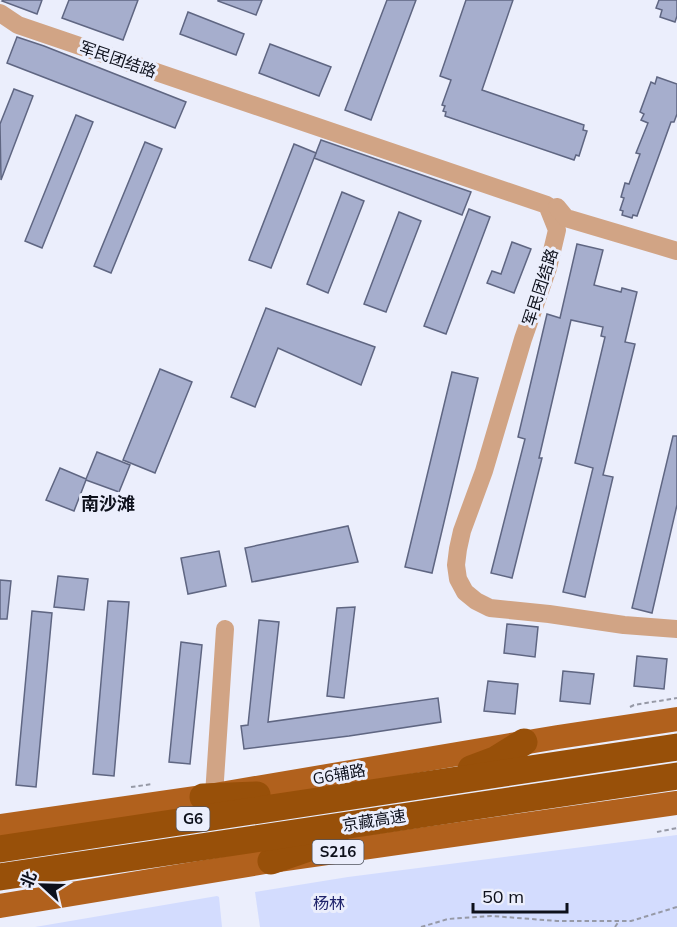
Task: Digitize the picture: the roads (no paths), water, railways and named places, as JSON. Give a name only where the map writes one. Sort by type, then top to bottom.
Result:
[{"type":"highway","points":[[443,782],[462,772],[495,760],[524,742]]},
{"type":"highway","name":"京藏高速","points":[[0,849],[677,747]]},
{"type":"highway","name":"京藏高速","points":[[0,877],[677,776]]},
{"type":"highway","points":[[208,796],[387,790]]},
{"type":"highway","points":[[271,861],[395,817]]},
{"type":"main road","name":"G6辅路","points":[[0,826],[208,796],[524,742],[677,719]]},
{"type":"main road","name":"S216","points":[[0,906],[271,861],[677,804]]},
{"type":"street","name":"军民团结路","points":[[0,13],[9,25],[547,205],[557,230],[548,268],[523,339],[484,471],[462,531],[456,565],[458,579],[465,592],[490,608],[624,625],[677,629]]},
{"type":"street","points":[[557,207],[566,218],[677,251]]},
{"type":"street","points":[[208,796],[225,629]]},
{"type":"district","name":"南沙滩","points":[[108,504]]},
{"type":"park label","name":"杨林","points":[[329,903]]}]
